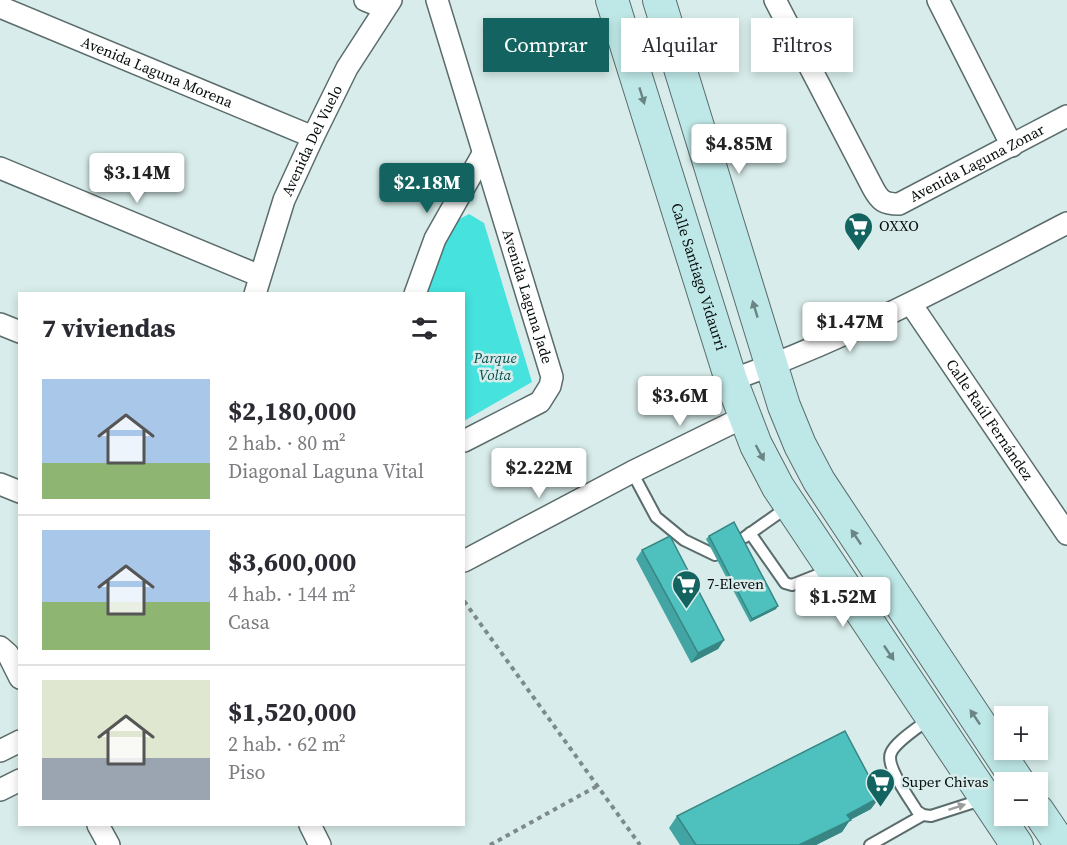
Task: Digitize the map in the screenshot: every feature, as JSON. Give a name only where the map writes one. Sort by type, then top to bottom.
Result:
[{"type":"main road","name":"Calle Santiago Vidaurri","points":[[612,0],[731,380],[756,445],[778,487],[1017,845]]},
{"type":"main road","points":[[659,0],[784,406],[800,445],[819,482],[1012,772]]},
{"type":"main road","points":[[1048,826],[1060,845]]},
{"type":"street","points":[[365,0],[388,4]]},
{"type":"street","name":"Avenida Laguna Jade","points":[[437,0],[552,377],[550,386],[540,402],[532,408],[465,441]]},
{"type":"street","name":"Avenida Laguna Zonar","points":[[775,0],[873,188],[886,204],[899,204],[1067,116]]},
{"type":"street","points":[[938,0],[1012,146]]},
{"type":"street","name":"Avenida Del Vuelo","points":[[258,285],[284,200],[313,137],[347,68],[388,4]]},
{"type":"street","name":"Avenida Laguna Morena","points":[[0,7],[313,137]]},
{"type":"street","points":[[416,292],[435,239],[483,154]]},
{"type":"street","points":[[0,168],[258,285]]},
{"type":"street","points":[[731,380],[773,365],[911,304],[1067,223]]},
{"type":"street","name":"Calle Raúl Fernández","points":[[911,304],[1067,534]]},
{"type":"street","points":[[0,324],[18,331]]},
{"type":"street","points":[[465,560],[632,472],[744,417]]},
{"type":"street","points":[[0,484],[18,491]]},
{"type":"street","points":[[0,647],[8,654],[18,674]]},
{"type":"street","points":[[0,751],[18,742]]},
{"type":"street","points":[[0,790],[18,781]]},
{"type":"street","points":[[99,826],[108,845]]},
{"type":"street","points":[[310,826],[320,845]]},
{"type":"lane","points":[[632,472],[656,517],[684,540],[715,555]]},
{"type":"lane","points":[[740,540],[790,505]]},
{"type":"lane","points":[[750,533],[784,583],[792,585],[833,569]]},
{"type":"lane","points":[[931,717],[895,747],[890,754],[889,763],[917,811],[931,816],[985,798]]},
{"type":"lane","points":[[870,845],[923,815]]},
{"type":"path","points":[[465,602],[640,845]]},
{"type":"path","points":[[490,845],[598,785]]},
{"type":"green space","name":"Parque Volta","points":[[469,214],[484,223],[532,382],[465,420],[465,292],[428,292],[452,223]]},
{"type":"building","points":[[734,522],[778,606],[752,619],[709,536]]},
{"type":"building","points":[[670,536],[724,640],[698,653],[642,550]]},
{"type":"building","points":[[845,731],[880,797],[847,815],[851,820],[799,845],[696,845],[677,816]]},
{"type":"place","name":"OXXO","points":[[858,252]]},
{"type":"place","name":"7-Eleven","points":[[686,610]]},
{"type":"place","name":"Super Chivas","points":[[881,808]]}]
